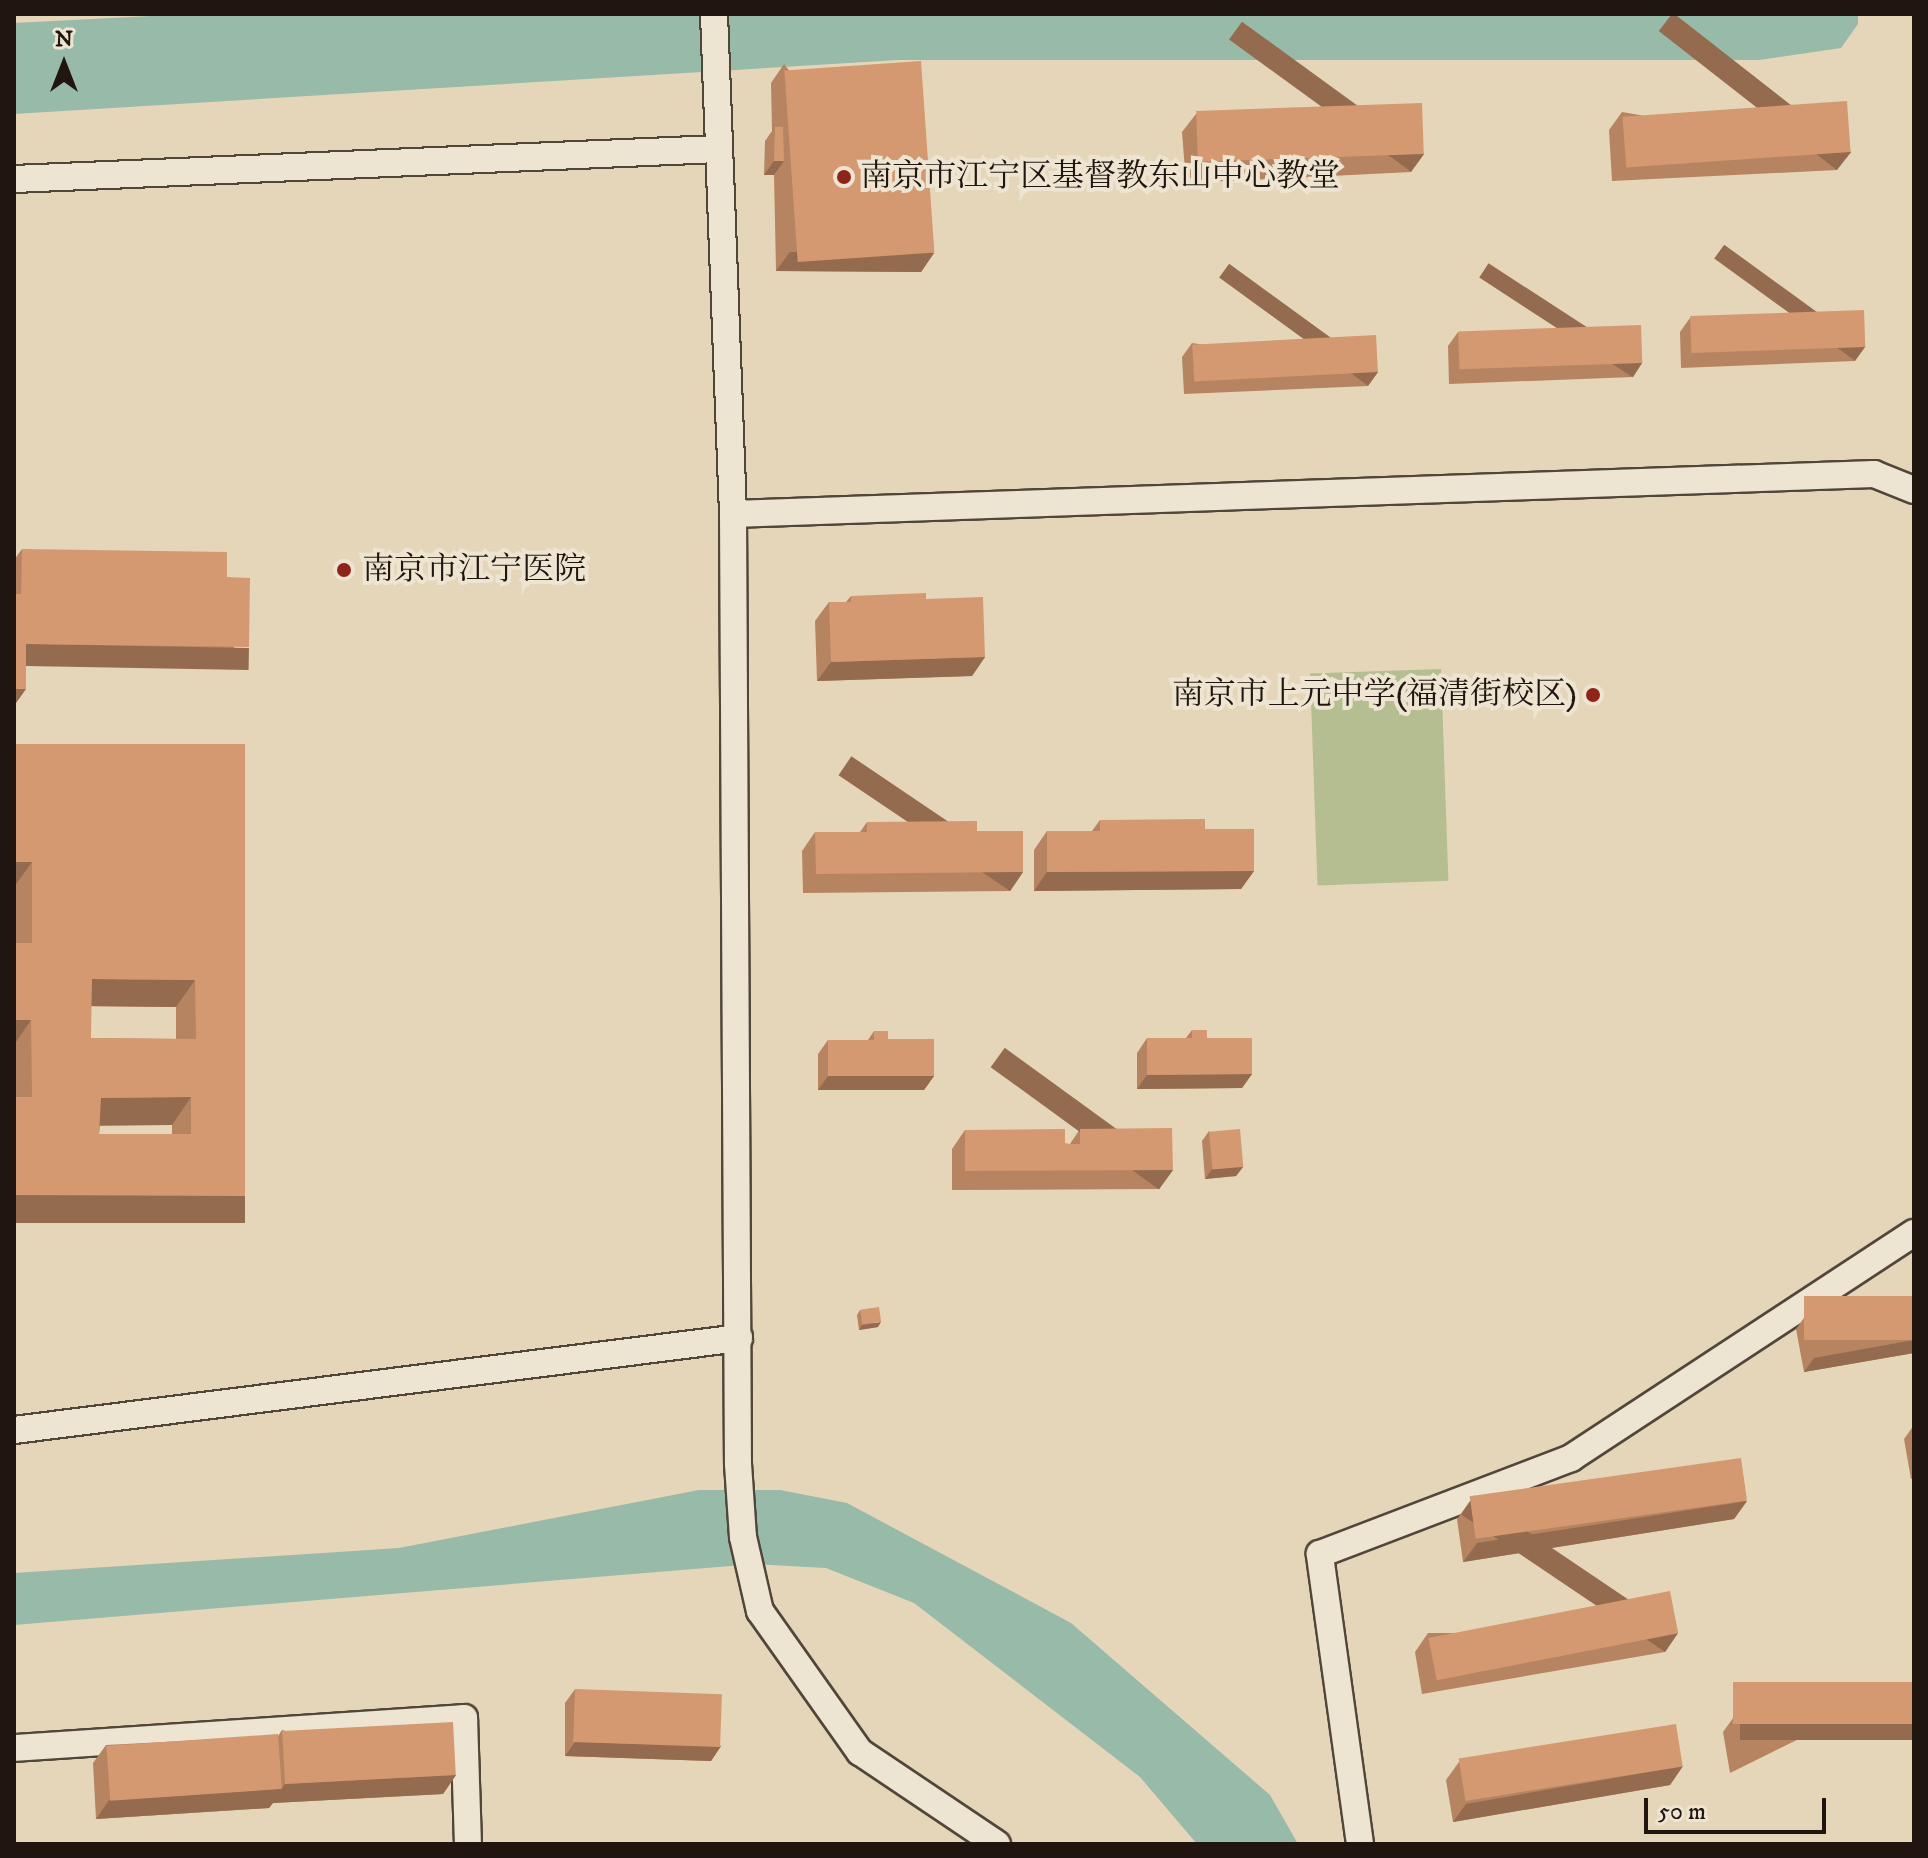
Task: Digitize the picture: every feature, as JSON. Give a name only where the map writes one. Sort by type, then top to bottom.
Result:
[{"type":"street","points":[[714,14],[733,514],[738,1464],[743,1537],[760,1611],[860,1752],[997,1844]]},
{"type":"street","points":[[14,179],[718,149]]},
{"type":"street","points":[[733,514],[1874,474],[1914,490]]},
{"type":"street","points":[[1360,1844],[1320,1554],[1571,1458],[1914,1233]]},
{"type":"street","points":[[14,1430],[739,1338]]},
{"type":"street","points":[[14,1748],[464,1718],[468,1844]]},
{"type":"shaded area","points":[[189,14],[1858,14],[1858,24],[1841,48],[1759,60],[898,60],[14,114],[14,23]]},
{"type":"shaded area","points":[[1441,669],[1448,881],[1317,885],[1310,674]]},
{"type":"shaded area","points":[[699,1490],[780,1490],[847,1503],[1071,1623],[1270,1795],[1298,1844],[1197,1844],[1140,1777],[914,1603],[826,1568],[755,1564],[14,1625],[14,1573],[399,1548]]},
{"type":"building","name":"南京市江宁区基督教东山中心教堂","points":[[921,61],[934,253],[798,262],[784,71]]},
{"type":"building","points":[[1847,101],[1851,152],[1626,168],[1623,117]]},
{"type":"building","points":[[1422,103],[1424,154],[1198,162],[1196,111]]},
{"type":"building","points":[[775,127],[783,127],[784,161],[774,161]]},
{"type":"building","points":[[1864,310],[1865,347],[1691,353],[1690,316]]},
{"type":"building","points":[[1641,325],[1642,363],[1459,369],[1458,331]]},
{"type":"building","points":[[1376,335],[1378,372],[1194,382],[1192,345]]},
{"type":"building","points":[[22,549],[227,552],[227,577],[250,578],[249,647],[26,644],[26,689],[14,689],[14,594],[21,594]]},
{"type":"building","points":[[926,593],[926,599],[983,597],[985,657],[831,662],[829,602],[851,602],[851,596]]},
{"type":"building","points":[[14,744],[245,744],[245,1196],[14,1195],[14,1097],[32,1097],[31,1020],[14,1020],[14,943],[32,943],[32,862],[14,862]],"holes":[[[92,979],[195,980],[196,1039],[91,1038]],[[191,1097],[191,1134],[99,1134],[101,1098]]]},
{"type":"building","points":[[1205,819],[1205,829],[1254,829],[1254,871],[1047,872],[1047,831],[1100,831],[1100,820]]},
{"type":"building","points":[[977,821],[977,831],[1023,831],[1023,872],[816,874],[815,832],[867,832],[867,822]]},
{"type":"building","points":[[1192,1030],[1207,1030],[1207,1038],[1252,1038],[1252,1074],[1147,1075],[1147,1038],[1192,1038]]},
{"type":"building","points":[[874,1031],[888,1031],[888,1039],[934,1039],[934,1076],[828,1076],[828,1040],[874,1040]]},
{"type":"building","points":[[1172,1128],[1173,1170],[965,1171],[965,1130],[1065,1129],[1065,1144],[1080,1144],[1080,1129]]},
{"type":"building","points":[[1240,1129],[1243,1167],[1212,1170],[1209,1132]]},
{"type":"building","points":[[1804,1296],[1914,1296],[1914,1340],[1804,1340]]},
{"type":"building","points":[[879,1307],[881,1322],[862,1324],[860,1310]]},
{"type":"building","points":[[1741,1458],[1747,1501],[1476,1539],[1470,1496]]},
{"type":"building","points":[[1670,1591],[1678,1633],[1437,1680],[1429,1638]]},
{"type":"building","points":[[1733,1682],[1914,1682],[1914,1724],[1733,1724]]},
{"type":"building","points":[[575,1689],[722,1694],[720,1747],[573,1742]]},
{"type":"building","points":[[453,1722],[456,1775],[285,1784],[282,1731]]},
{"type":"building","points":[[1676,1724],[1683,1766],[1465,1801],[1459,1758]]},
{"type":"building","points":[[278,1734],[282,1789],[110,1801],[106,1746]]},
{"type":"place","name":"南京市江宁区基督教东山中心教堂","points":[[844,177]]},
{"type":"place","name":"南京市江宁医院","points":[[344,570]]},
{"type":"place","name":"南京市上元中学(福清街校区)","points":[[1593,695]]}]
